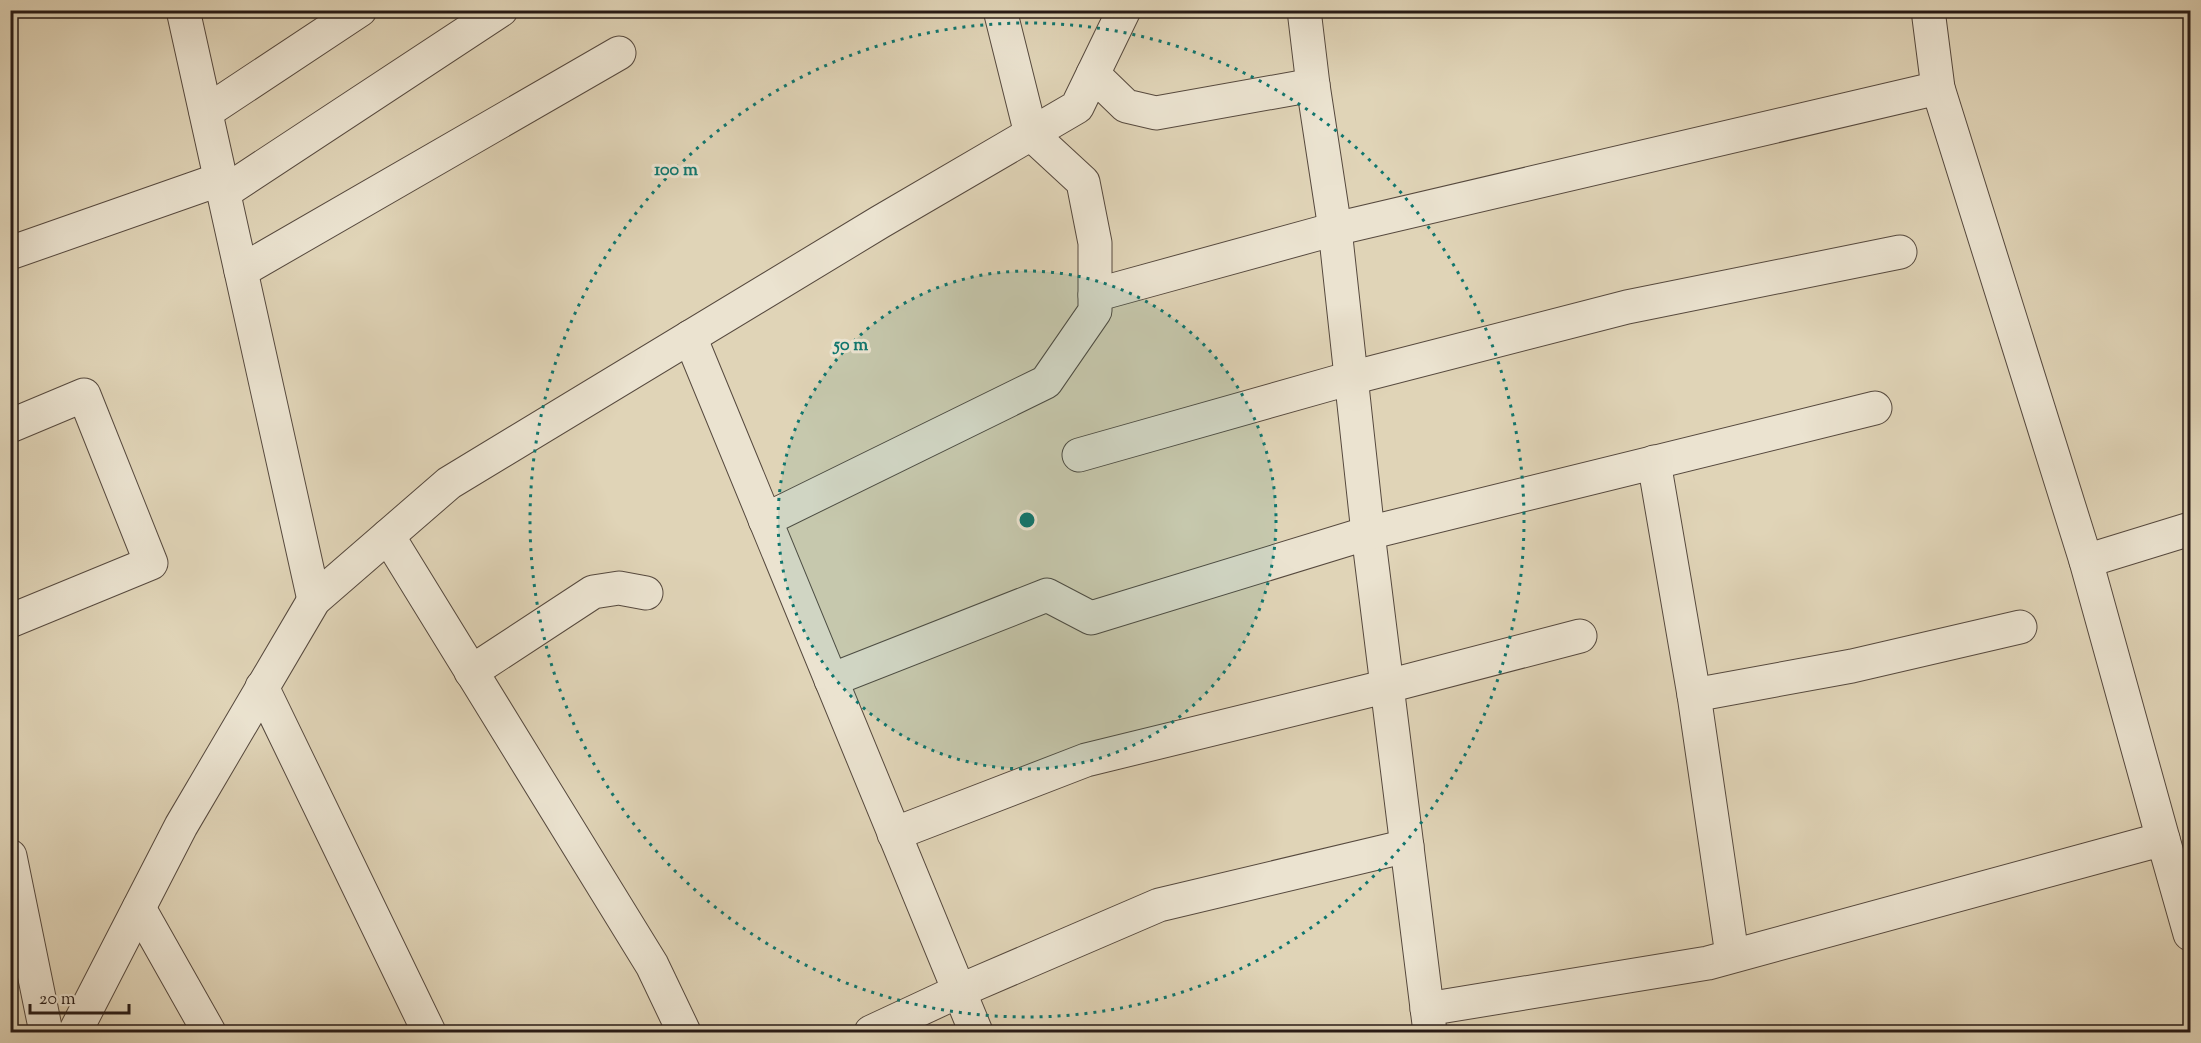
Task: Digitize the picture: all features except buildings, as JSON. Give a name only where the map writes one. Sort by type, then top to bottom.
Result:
[{"type":"street","points":[[183,10],[314,600]]},
{"type":"street","points":[[206,112],[360,10]]},
{"type":"street","points":[[10,253],[222,186],[501,10]]},
{"type":"street","points":[[765,519],[1046,382],[1095,311],[1095,243],[1083,182],[1031,134],[1000,10]]},
{"type":"street","points":[[75,1032],[181,826],[314,600],[448,483],[880,222],[1077,107],[1124,10]]},
{"type":"street","points":[[1304,10],[1335,229],[1368,532],[1428,1021],[1708,963],[2163,839]]},
{"type":"street","points":[[1928,10],[1938,88],[2086,561],[2189,926]]},
{"type":"street","points":[[241,271],[619,53]]},
{"type":"street","points":[[1093,74],[1126,106],[1156,112],[1313,85]]},
{"type":"street","points":[[1095,295],[1335,229],[1938,88]]},
{"type":"street","points":[[1079,455],[1351,378],[1627,307],[1900,252]]},
{"type":"street","points":[[690,337],[976,1032]]},
{"type":"street","points":[[10,426],[84,396],[151,563],[10,621]]},
{"type":"street","points":[[831,680],[1047,595],[1091,618],[1368,532],[1875,408]]},
{"type":"street","points":[[1654,462],[1694,695],[1732,955]]},
{"type":"street","points":[[2086,561],[2190,529]]},
{"type":"street","points":[[388,536],[652,964],[684,1032]]},
{"type":"street","points":[[471,672],[593,592],[619,588],[646,593]]},
{"type":"street","points":[[1694,695],[1852,666],[2020,627]]},
{"type":"street","points":[[894,834],[1086,760],[1580,636]]},
{"type":"street","points":[[262,687],[429,1032]]},
{"type":"street","points":[[872,1032],[959,991],[1159,905],[1407,846]]},
{"type":"street","points":[[10,856],[46,1032]]},
{"type":"street","points":[[139,908],[209,1032]]}]
